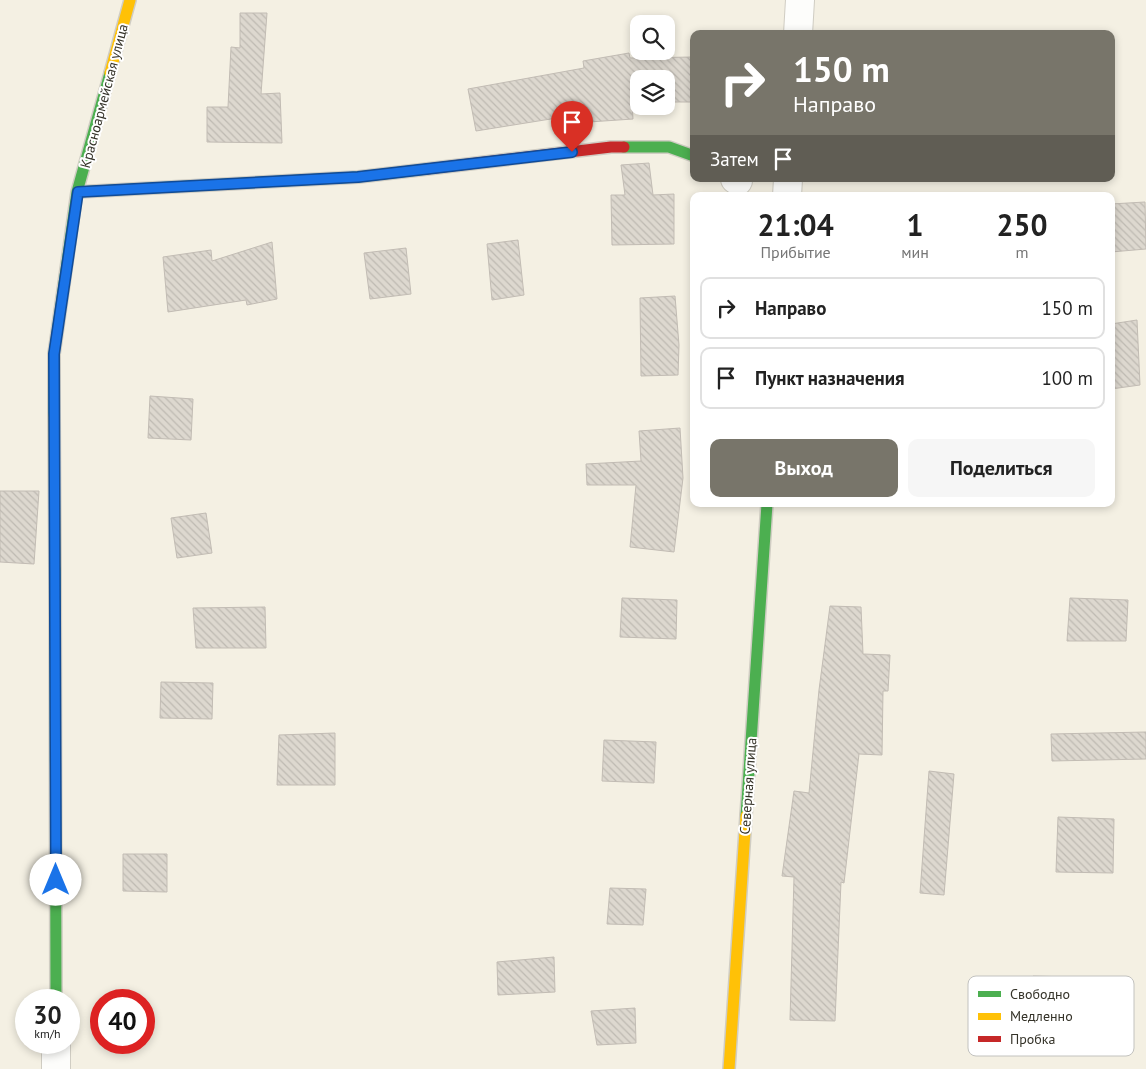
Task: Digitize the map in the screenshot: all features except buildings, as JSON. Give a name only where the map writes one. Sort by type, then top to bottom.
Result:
[{"type":"street","name":"Красноармейская улица","points":[[56,989],[54,354],[78,192],[130,0]]},
{"type":"street","points":[[798,30],[800,0]]},
{"type":"street","points":[[78,192],[358,177],[611,147],[669,147],[690,155]]},
{"type":"street","name":"Северная улица","points":[[729,1069],[767,507]]},
{"type":"street","points":[[56,1054],[56,1069]]},
{"type":"traffic: fast","points":[[54,415],[54,354],[77,192],[110,73]]},
{"type":"traffic: fast","points":[[624,147],[669,147],[690,155]]},
{"type":"traffic: fast","points":[[77,192],[358,177],[427,169]]},
{"type":"traffic: fast","points":[[746,816],[767,507]]},
{"type":"traffic: fast","points":[[55,569],[56,989]]},
{"type":"traffic: slow","points":[[110,73],[130,0]]},
{"type":"traffic: slow","points":[[54,415],[55,569]]},
{"type":"traffic: slow","points":[[729,1069],[746,816]]},
{"type":"traffic: jam","points":[[427,169],[624,147]]},
{"type":"route","points":[[56,880],[54,354],[78,192],[358,177],[572,152]]}]
